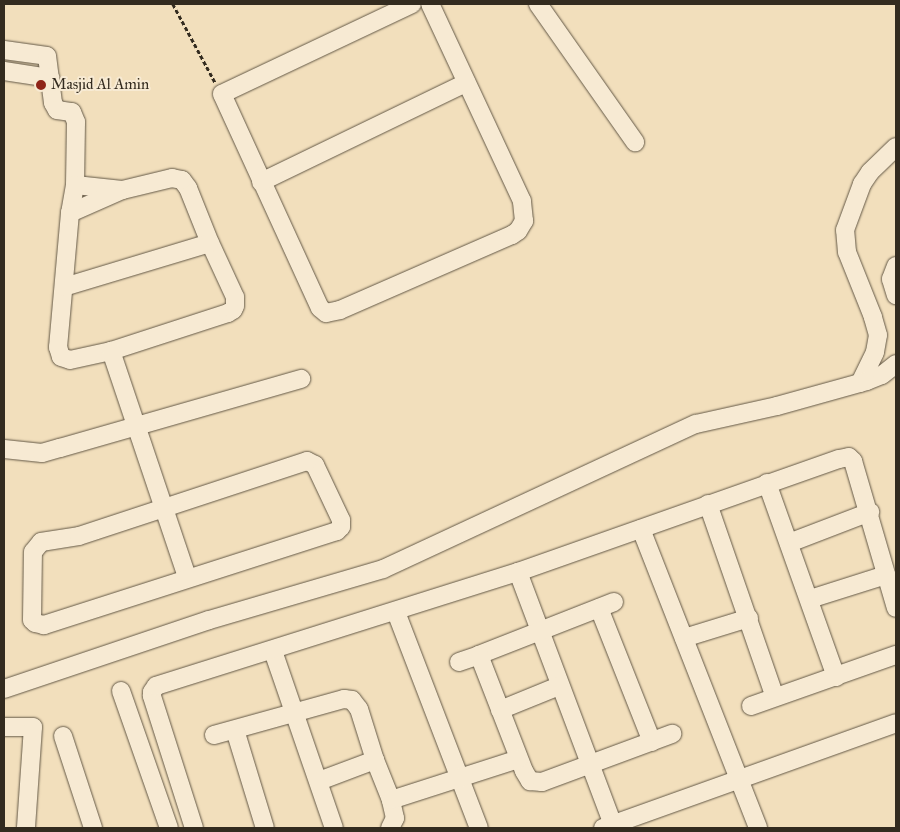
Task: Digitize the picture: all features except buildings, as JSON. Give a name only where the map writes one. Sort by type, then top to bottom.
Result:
[{"type":"street","points":[[412,4],[222,94],[320,308],[326,313],[340,310],[512,235],[518,231],[524,220],[522,201],[430,4]]},
{"type":"street","points":[[538,4],[635,142]]},
{"type":"street","points":[[4,50],[47,56],[55,106],[58,110],[72,112],[76,122],[75,185],[70,213],[58,347],[61,357],[70,360],[111,351],[233,310],[235,297],[210,243],[188,188],[182,180],[172,178],[122,190],[70,213]]},
{"type":"street","points":[[4,71],[50,78]]},
{"type":"street","points":[[262,182],[466,83]]},
{"type":"street","points":[[860,382],[875,352],[878,335],[873,317],[847,252],[846,230],[862,184],[870,172],[896,147]]},
{"type":"street","points":[[75,185],[122,190]]},
{"type":"street","points":[[64,287],[210,243]]},
{"type":"street","points":[[896,266],[891,279],[896,295]]},
{"type":"street","points":[[111,351],[188,577]]},
{"type":"street","points":[[4,689],[209,620],[384,569],[696,424],[777,406],[877,377],[896,364]]},
{"type":"street","points":[[4,449],[42,452],[138,428],[301,379]]},
{"type":"street","points":[[194,828],[152,692],[156,686],[273,651],[518,572],[767,482],[839,459],[851,458],[870,512],[896,608]]},
{"type":"street","points":[[310,461],[315,465],[341,520],[339,529],[330,534],[188,577],[44,626],[32,620],[33,552],[41,542],[79,536],[310,461]]},
{"type":"street","points":[[767,482],[836,677]]},
{"type":"street","points":[[708,504],[775,697]]},
{"type":"street","points":[[789,542],[870,512]]},
{"type":"street","points":[[641,529],[758,828]]},
{"type":"street","points":[[518,572],[590,766],[610,827],[896,723]]},
{"type":"street","points":[[810,600],[886,575]]},
{"type":"street","points":[[459,662],[606,605],[652,742]]},
{"type":"street","points":[[396,612],[479,828]]},
{"type":"street","points":[[684,638],[749,618]]},
{"type":"street","points":[[273,651],[334,828]]},
{"type":"street","points":[[479,655],[528,779],[537,783],[590,766],[672,734]]},
{"type":"street","points":[[751,706],[896,655]]},
{"type":"street","points":[[500,710],[559,686]]},
{"type":"street","points":[[121,691],[169,828]]},
{"type":"street","points":[[214,735],[344,699],[352,700],[359,709],[375,760],[392,800],[394,818],[390,828]]},
{"type":"street","points":[[4,727],[33,727],[26,828]]},
{"type":"street","points":[[235,730],[266,828]]},
{"type":"street","points":[[63,736],[93,828]]},
{"type":"street","points":[[392,800],[459,780],[519,758]]},
{"type":"street","points":[[319,781],[375,760]]},
{"type":"path","points":[[173,4],[222,94]]},
{"type":"place","name":"Masjid Al Amin","points":[[41,85]]}]
